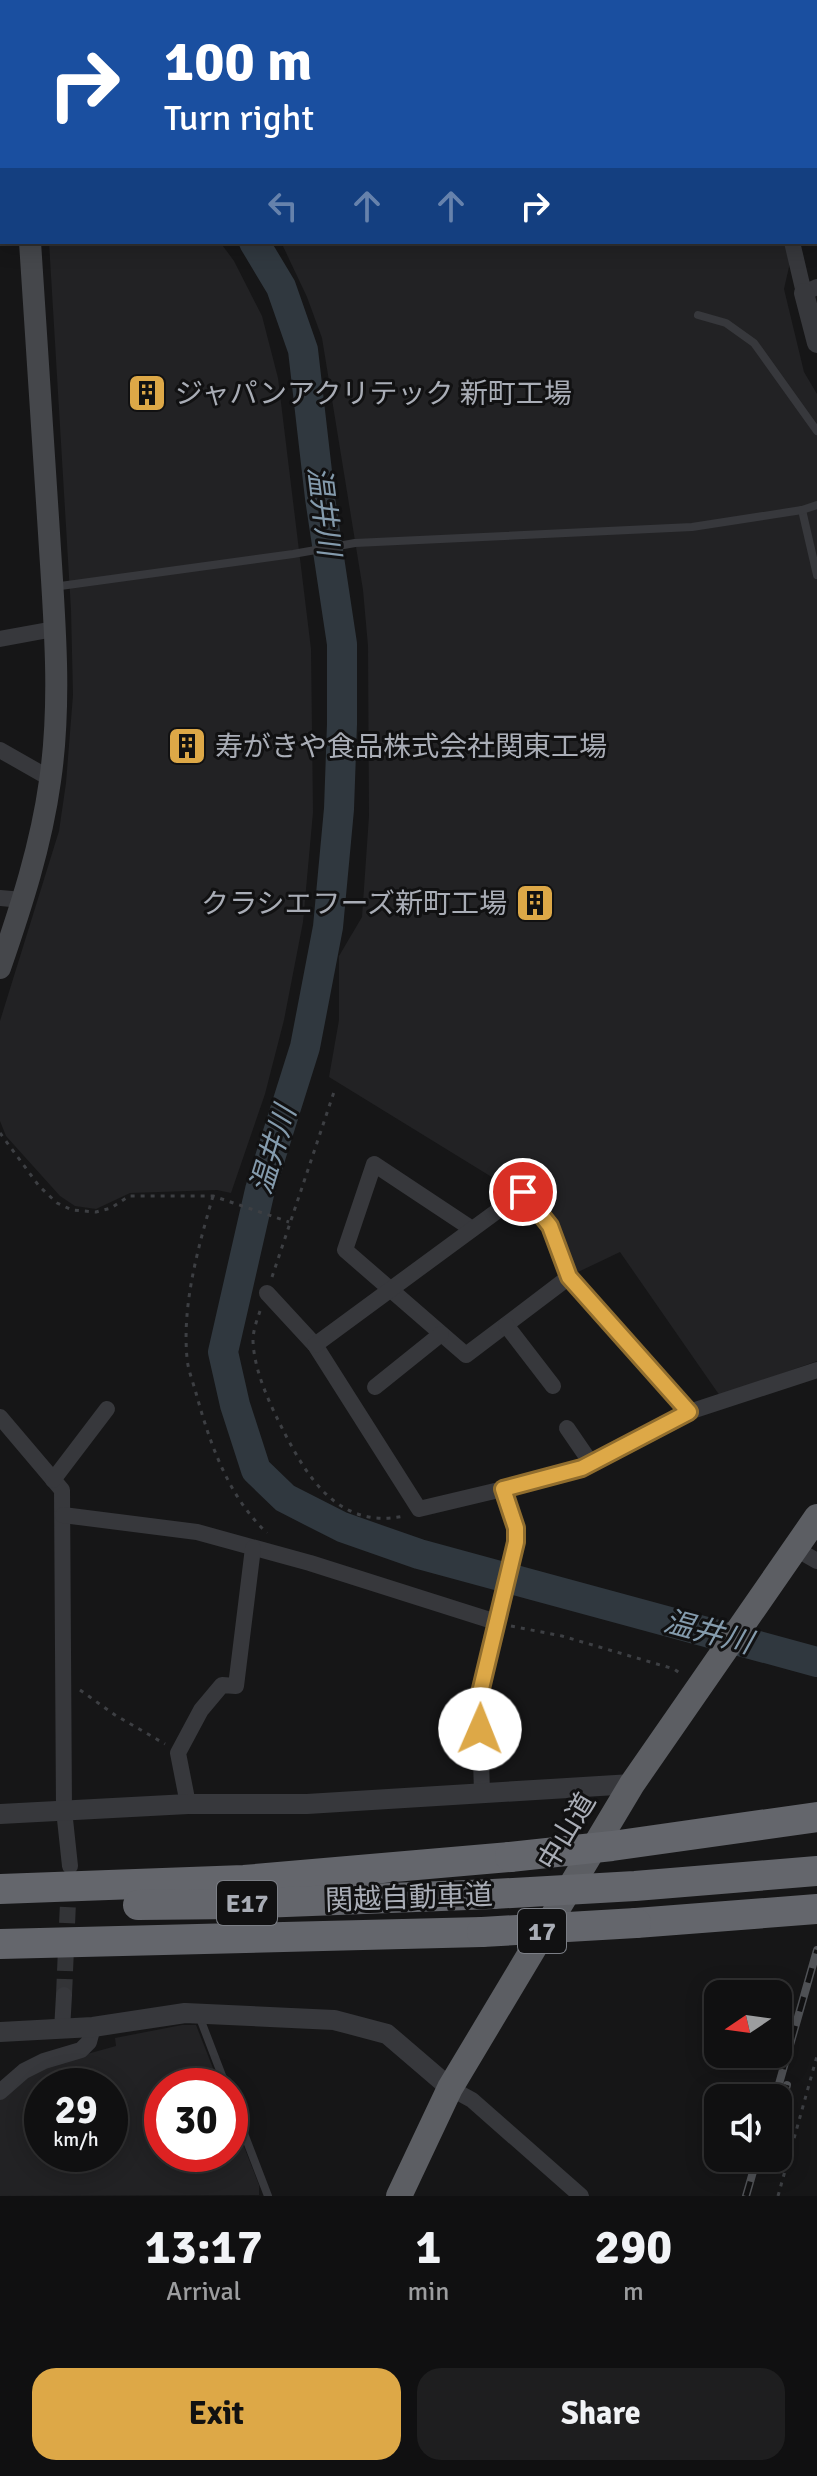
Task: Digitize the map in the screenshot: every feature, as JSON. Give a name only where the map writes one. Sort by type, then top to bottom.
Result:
[{"type":"highway","name":"中山道","points":[[399,2196],[450,2088],[693,1676],[806,1555],[817,1517]]},
{"type":"highway","points":[[0,1889],[244,1880],[510,1857],[817,1817]]},
{"type":"highway","name":"関越自動車道","points":[[0,1906],[236,1904],[493,1894],[817,1871]]},
{"type":"highway","name":"関越自動車道","points":[[0,1944],[482,1932],[817,1909]]},
{"type":"highway","points":[[636,1923],[817,1916]]},
{"type":"main road","points":[[0,968],[23,900],[41,831],[51,779],[56,696],[30,244]]},
{"type":"street","points":[[793,244],[810,290],[817,343]]},
{"type":"street","points":[[0,639],[54,629]]},
{"type":"street","points":[[0,750],[51,779]]},
{"type":"street","points":[[0,898],[23,900]]},
{"type":"street","points":[[472,1229],[374,1164],[345,1250],[466,1355],[569,1277]]},
{"type":"street","points":[[315,1345],[523,1192],[550,1226],[569,1277],[689,1412]]},
{"type":"street","points":[[267,1293],[315,1345],[419,1509],[558,1476],[591,1463],[689,1412],[817,1370]]},
{"type":"street","points":[[506,1325],[553,1386]]},
{"type":"street","points":[[375,1387],[441,1334]]},
{"type":"street","points":[[53,1480],[107,1409]]},
{"type":"street","points":[[0,1417],[62,1490],[64,1810],[70,1866]]},
{"type":"street","points":[[567,1428],[591,1463]]},
{"type":"street","points":[[482,1792],[479,1697],[513,1558],[516,1528],[503,1489]]},
{"type":"street","points":[[63,1515],[197,1532],[496,1620]]},
{"type":"street","points":[[188,1804],[178,1753],[201,1710],[222,1685],[236,1686],[253,1548]]},
{"type":"street","points":[[0,1814],[188,1804],[307,1804],[632,1784]]},
{"type":"street","points":[[62,2030],[64,1995]]},
{"type":"street","points":[[0,2032],[62,2030],[198,2013],[334,2020],[387,2034],[450,2088],[472,2100],[581,2196]]},
{"type":"street","points":[[0,2092],[24,2071],[44,2061],[81,2050],[89,2042],[93,2027]]},
{"type":"lane","points":[[698,315],[726,323],[754,343],[817,431]]},
{"type":"lane","points":[[52,587],[355,543],[692,527],[817,505]]},
{"type":"lane","points":[[802,510],[817,575]]},
{"type":"lane","points":[[198,2013],[219,2068]]},
{"type":"lane","points":[[248,2144],[268,2196]]},
{"type":"path","points":[[0,1133],[39,1186],[57,1203],[72,1210],[96,1212],[111,1208],[129,1196],[213,1196],[290,1223]]},
{"type":"path","points":[[213,1196],[192,1285],[186,1336],[187,1361],[203,1421],[223,1470],[241,1503],[270,1536]]},
{"type":"path","points":[[496,1620],[562,1636],[693,1676]]},
{"type":"path","points":[[63,1678],[115,1715],[178,1753]]},
{"type":"path","points":[[778,2196],[817,2056]]},
{"type":"shaded area","points":[[49,244],[221,244],[234,261],[262,316],[278,378],[311,649],[313,812],[303,922],[284,1020],[265,1094],[231,1193],[217,1190],[130,1193],[96,1209],[75,1206],[60,1196],[6,1136],[0,1121],[0,1021],[59,831],[66,783],[73,695],[71,610]]},
{"type":"shaded area","points":[[282,244],[787,244],[791,258],[784,289],[804,372],[817,394],[817,1361],[720,1396],[620,1252],[576,1273],[550,1213],[524,1181],[513,1190],[329,1077],[339,1020],[339,956],[362,917],[369,816],[368,646],[363,590],[322,338]]},
{"type":"shaded area","points":[[196,2025],[213,2068],[144,2068],[144,2172],[248,2172],[248,2157],[259,2185],[259,2195],[0,2196],[0,2100],[24,2079],[24,2172],[128,2172],[128,2068],[41,2068],[116,2046],[115,2038]]},
{"type":"waterway","name":"温井川","points":[[255,244],[281,287],[303,350],[320,498],[342,644],[339,809],[328,927],[305,1047],[260,1190],[223,1352],[235,1405],[256,1470],[285,1498],[342,1527],[419,1554],[817,1662]]},
{"type":"tunnel","points":[[64,1995],[69,1879]]},
{"type":"railway","points":[[779,2084],[817,1950]]},
{"type":"railway","points":[[746,2196],[753,2172]]},
{"type":"place","name":"ジャパンアクリテック 新町工場","points":[[147,393]]},
{"type":"place","name":"寿がきや食品株式会社関東工場","points":[[187,746]]},
{"type":"place","name":"クラシエフーズ新町工場","points":[[535,903]]},
{"type":"route","points":[[480,1729],[479,1697],[516,1542],[516,1528],[503,1489],[582,1468],[689,1412],[569,1277],[550,1226],[523,1192]]}]
